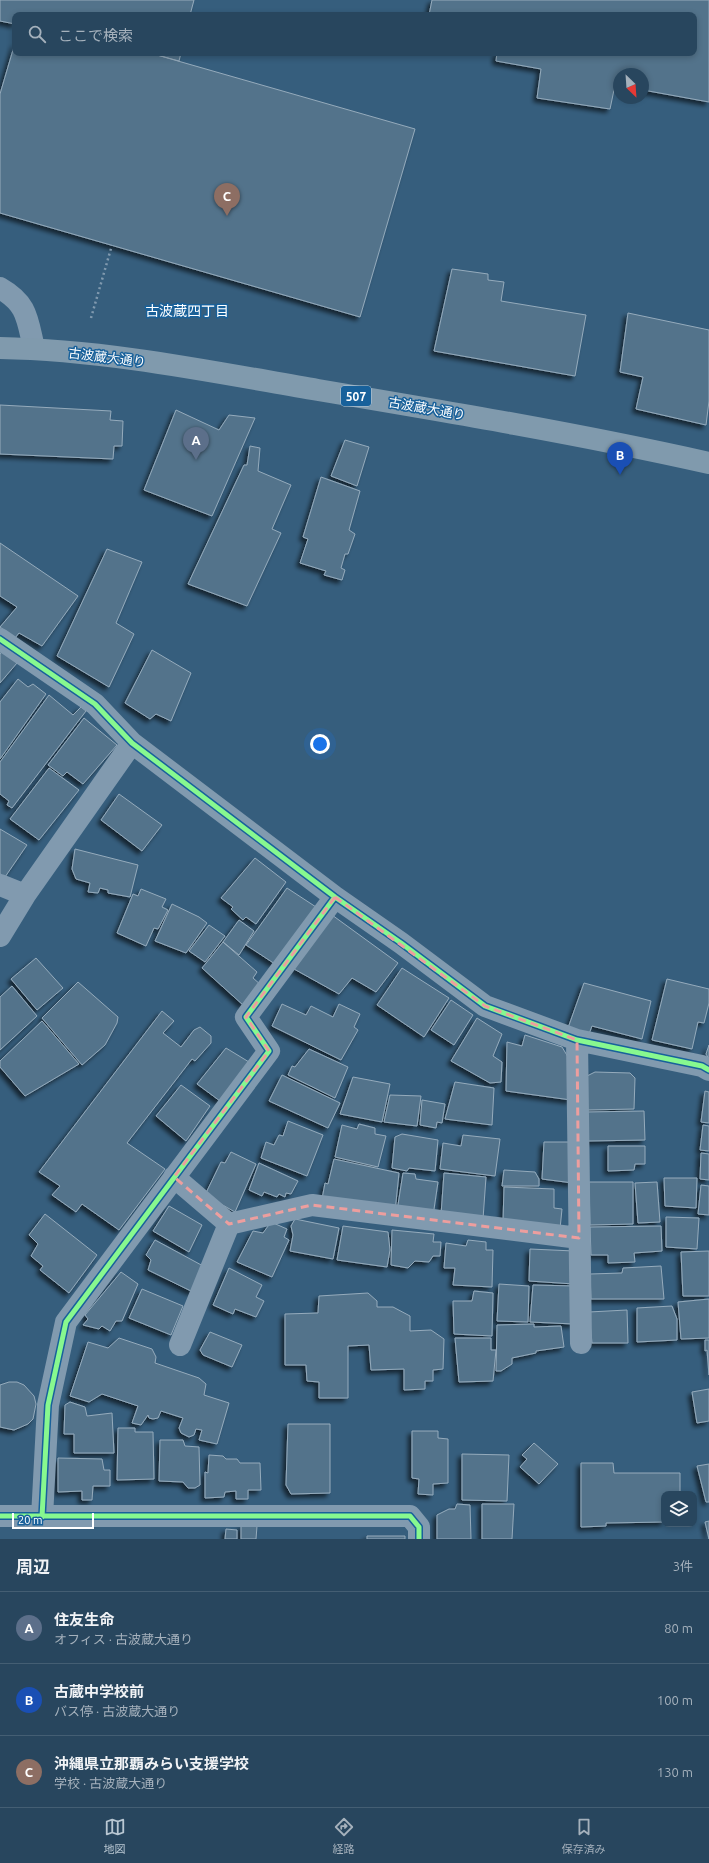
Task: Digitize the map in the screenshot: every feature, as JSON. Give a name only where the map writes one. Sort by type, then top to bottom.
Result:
[{"type":"highway","name":"古波蔵大通り","points":[[0,348],[34,348],[82,352],[129,359],[557,430],[709,463]]},
{"type":"street","points":[[0,288],[16,298],[26,311],[34,348]]},
{"type":"street","points":[[0,639],[95,704],[132,743],[335,897],[401,943],[485,1006],[576,1040],[702,1066],[709,1070]]},
{"type":"street","points":[[0,936],[25,894],[132,743]]},
{"type":"street","points":[[0,885],[25,894]]},
{"type":"street","points":[[42,1517],[48,1405],[66,1322],[269,1051],[246,1017],[335,897]]},
{"type":"street","points":[[576,1040],[581,1343]]},
{"type":"street","points":[[174,1177],[229,1224]]},
{"type":"street","points":[[229,1224],[312,1205],[579,1238]]},
{"type":"street","points":[[180,1345],[229,1224]]},
{"type":"street","points":[[0,1516],[410,1516],[419,1527],[419,1539]]},
{"type":"path","points":[[91,318],[112,245]]},
{"type":"highlighted area","points":[[335,897],[485,1006],[577,1040],[579,1238],[312,1205],[229,1224],[174,1177],[269,1051],[246,1017]]},
{"type":"building","points":[[0,0],[194,0],[191,12],[12,12],[12,23],[0,21]]},
{"type":"building","points":[[432,0],[709,0],[709,102],[649,91],[649,68],[613,68],[613,95],[610,109],[537,98],[541,69],[496,61],[497,56],[697,56],[697,12],[430,12]]},
{"type":"building","points":[[12,53],[12,56],[160,56],[415,129],[360,317],[0,213],[0,94]]},
{"type":"building","points":[[161,56],[180,56],[179,61]]},
{"type":"building","points":[[452,269],[488,274],[488,280],[504,282],[501,301],[586,315],[575,376],[434,351]]},
{"type":"building","points":[[628,313],[709,330],[709,401],[706,425],[636,409],[643,377],[620,372]]},
{"type":"building","points":[[0,405],[111,411],[110,420],[123,421],[122,446],[114,446],[113,459],[0,454]]},
{"type":"building","points":[[176,410],[219,430],[229,415],[255,418],[212,516],[144,490]]},
{"type":"building","points":[[345,440],[369,447],[357,486],[331,476]]},
{"type":"building","points":[[250,446],[260,448],[258,471],[291,485],[272,529],[281,533],[247,606],[188,584],[244,465],[247,465]]},
{"type":"building","points":[[321,477],[360,491],[349,530],[355,534],[348,554],[345,554],[341,568],[345,570],[342,580],[324,575],[326,571],[300,563],[308,539],[303,537]]},
{"type":"building","points":[[0,543],[78,596],[42,646],[19,633],[15,638],[0,627],[17,607],[0,596]]},
{"type":"building","points":[[107,549],[142,562],[116,623],[134,634],[109,687],[57,656]]},
{"type":"building","points":[[3,650],[17,663],[0,683],[0,654]]},
{"type":"building","points":[[152,650],[191,673],[171,721],[156,714],[150,719],[125,703]]},
{"type":"building","points":[[18,679],[28,687],[33,684],[46,694],[0,759],[0,702]]},
{"type":"building","points":[[49,695],[73,715],[81,707],[86,711],[12,808],[7,805],[9,801],[0,794],[0,762]]},
{"type":"building","points":[[84,718],[117,745],[83,784],[67,772],[63,776],[48,765]]},
{"type":"building","points":[[49,768],[79,790],[39,840],[10,819]]},
{"type":"building","points":[[119,794],[162,825],[142,851],[101,820]]},
{"type":"building","points":[[0,829],[27,845],[5,877],[0,874]]},
{"type":"building","points":[[75,849],[138,865],[130,897],[108,893],[108,890],[100,888],[98,893],[88,892],[90,883],[76,879],[72,869]]},
{"type":"building","points":[[255,858],[286,882],[256,924],[246,917],[243,920],[231,909],[233,907],[221,898]]},
{"type":"building","points":[[287,888],[316,907],[275,964],[246,945]]},
{"type":"building","points":[[141,889],[166,899],[162,907],[168,910],[158,929],[154,928],[146,946],[117,933],[133,894],[138,896]]},
{"type":"building","points":[[172,904],[199,917],[207,923],[186,953],[155,941]]},
{"type":"building","points":[[332,915],[398,963],[376,992],[352,978],[339,994],[294,969]]},
{"type":"building","points":[[239,920],[254,931],[239,955],[223,942]]},
{"type":"building","points":[[209,925],[225,936],[205,962],[189,951]]},
{"type":"building","points":[[223,942],[257,972],[253,978],[261,985],[243,1005],[202,968]]},
{"type":"building","points":[[36,958],[63,988],[37,1010],[11,979]]},
{"type":"building","points":[[402,968],[449,998],[424,1037],[377,1005]]},
{"type":"building","points":[[667,979],[709,989],[709,1003],[704,1023],[698,1022],[692,1049],[652,1040]]},
{"type":"building","points":[[78,982],[118,1017],[117,1023],[105,1045],[82,1065],[42,1018]]},
{"type":"building","points":[[584,983],[651,1001],[642,1039],[592,1026],[589,1034],[568,1028]]},
{"type":"building","points":[[12,986],[37,1016],[0,1050],[0,997]]},
{"type":"building","points":[[451,1000],[473,1015],[454,1045],[431,1030]]},
{"type":"building","points":[[282,1004],[306,1015],[311,1006],[333,1017],[339,1004],[360,1014],[354,1027],[358,1030],[341,1060],[272,1026]]},
{"type":"building","points":[[162,1011],[174,1021],[163,1033],[181,1047],[194,1030],[200,1027],[211,1036],[211,1043],[195,1061],[192,1059],[127,1143],[165,1169],[119,1230],[82,1204],[76,1212],[52,1195],[60,1186],[39,1172]]},
{"type":"building","points":[[477,1018],[502,1034],[493,1056],[502,1062],[501,1082],[490,1083],[451,1061]]},
{"type":"building","points":[[42,1021],[79,1064],[25,1096],[0,1067],[0,1061]]},
{"type":"building","points":[[525,1035],[562,1047],[571,1062],[571,1100],[506,1091],[507,1042],[522,1046]]},
{"type":"building","points":[[709,1045],[709,1059],[706,1054]]},
{"type":"building","points":[[226,1048],[249,1062],[220,1101],[197,1084]]},
{"type":"building","points":[[309,1049],[348,1067],[335,1098],[288,1075],[292,1066],[295,1067]]},
{"type":"building","points":[[595,1072],[630,1073],[635,1078],[634,1109],[587,1110],[587,1076]]},
{"type":"building","points":[[282,1075],[340,1103],[328,1128],[269,1101]]},
{"type":"building","points":[[353,1077],[390,1084],[382,1122],[340,1114]]},
{"type":"building","points":[[455,1082],[494,1088],[492,1125],[445,1119]]},
{"type":"building","points":[[181,1085],[210,1106],[186,1141],[156,1116]]},
{"type":"building","points":[[705,1091],[709,1092],[709,1123],[701,1122]]},
{"type":"building","points":[[390,1095],[421,1096],[417,1126],[384,1122]]},
{"type":"building","points":[[422,1100],[445,1104],[442,1123],[437,1122],[436,1128],[420,1125]]},
{"type":"building","points":[[644,1111],[645,1140],[588,1141],[586,1112]]},
{"type":"building","points":[[288,1121],[323,1135],[307,1176],[261,1158],[266,1142],[274,1145],[279,1135],[283,1136]]},
{"type":"building","points":[[359,1124],[375,1128],[375,1134],[386,1136],[378,1167],[335,1157],[342,1125],[357,1129]]},
{"type":"building","points":[[703,1125],[709,1126],[709,1151],[700,1150]]},
{"type":"building","points":[[402,1134],[438,1140],[435,1171],[409,1168],[407,1171],[392,1168],[395,1137]]},
{"type":"building","points":[[463,1135],[500,1139],[495,1176],[440,1169],[443,1143],[461,1146]]},
{"type":"building","points":[[544,1142],[574,1142],[573,1183],[542,1179]]},
{"type":"building","points":[[608,1146],[645,1146],[645,1164],[635,1164],[634,1170],[608,1171]]},
{"type":"building","points":[[231,1152],[256,1164],[235,1212],[205,1195],[221,1162],[225,1163]]},
{"type":"building","points":[[701,1153],[709,1154],[709,1180],[700,1179]]},
{"type":"building","points":[[334,1159],[399,1173],[395,1212],[322,1199],[325,1183],[328,1184]]},
{"type":"building","points":[[259,1163],[298,1181],[291,1194],[286,1193],[285,1197],[279,1194],[277,1197],[264,1192],[262,1196],[249,1190]]},
{"type":"building","points":[[504,1170],[535,1172],[539,1179],[539,1186],[502,1186]]},
{"type":"building","points":[[403,1173],[415,1174],[416,1179],[438,1182],[433,1216],[397,1211]]},
{"type":"building","points":[[444,1173],[486,1177],[483,1219],[441,1215]]},
{"type":"building","points":[[664,1178],[697,1178],[696,1208],[665,1206]]},
{"type":"building","points":[[589,1182],[633,1182],[633,1224],[590,1225]]},
{"type":"building","points":[[657,1182],[660,1222],[638,1223],[635,1183]]},
{"type":"building","points":[[701,1185],[709,1186],[709,1215],[698,1214]]},
{"type":"building","points":[[504,1187],[554,1189],[554,1208],[562,1209],[560,1229],[503,1223]]},
{"type":"building","points":[[169,1206],[202,1225],[189,1252],[153,1231]]},
{"type":"building","points":[[45,1214],[97,1255],[69,1293],[40,1270],[43,1266],[31,1256],[38,1244],[29,1235]]},
{"type":"building","points":[[666,1217],[699,1218],[697,1249],[666,1247]]},
{"type":"building","points":[[295,1219],[339,1228],[333,1259],[290,1251],[293,1235],[291,1226]]},
{"type":"building","points":[[271,1222],[287,1229],[284,1237],[289,1240],[272,1277],[237,1262],[253,1231],[263,1233]]},
{"type":"building","points":[[343,1226],[388,1232],[390,1250],[387,1267],[337,1260]]},
{"type":"building","points":[[661,1226],[662,1251],[634,1253],[635,1262],[608,1263],[608,1255],[591,1255],[590,1227]]},
{"type":"building","points":[[392,1230],[434,1234],[433,1242],[441,1242],[440,1256],[433,1256],[429,1262],[415,1261],[408,1268],[391,1265]]},
{"type":"building","points":[[155,1240],[205,1267],[193,1292],[148,1270],[151,1260],[146,1255]]},
{"type":"building","points":[[468,1240],[486,1242],[486,1250],[493,1250],[492,1287],[453,1285],[455,1268],[444,1268],[446,1243],[466,1246]]},
{"type":"building","points":[[530,1249],[574,1251],[574,1284],[529,1281]]},
{"type":"building","points":[[709,1251],[709,1296],[683,1296],[681,1252]]},
{"type":"building","points":[[661,1266],[664,1299],[591,1299],[590,1274],[622,1273],[623,1268]]},
{"type":"building","points":[[229,1268],[262,1285],[256,1297],[264,1301],[256,1317],[235,1309],[233,1314],[213,1305]]},
{"type":"building","points":[[121,1272],[138,1284],[122,1321],[116,1321],[110,1331],[102,1326],[99,1329],[83,1325],[88,1319],[85,1315]]},
{"type":"building","points":[[499,1284],[529,1286],[528,1322],[497,1321]]},
{"type":"building","points":[[533,1285],[575,1286],[574,1324],[530,1322]]},
{"type":"building","points":[[142,1289],[183,1306],[171,1335],[129,1318]]},
{"type":"building","points":[[474,1291],[493,1293],[492,1336],[454,1334],[453,1301],[472,1301]]},
{"type":"building","points":[[368,1293],[377,1301],[377,1307],[393,1307],[410,1316],[410,1331],[431,1330],[444,1339],[443,1369],[433,1370],[433,1381],[425,1381],[425,1389],[404,1390],[404,1369],[371,1370],[369,1345],[348,1346],[348,1398],[319,1398],[319,1382],[307,1381],[306,1365],[285,1365],[285,1314],[318,1313],[319,1296]]},
{"type":"building","points":[[709,1299],[709,1338],[681,1339],[678,1302]]},
{"type":"building","points":[[672,1306],[677,1319],[677,1340],[637,1342],[637,1308]]},
{"type":"building","points":[[627,1310],[628,1343],[592,1343],[589,1312]]},
{"type":"building","points":[[534,1324],[534,1327],[561,1326],[564,1347],[536,1351],[536,1353],[512,1358],[512,1364],[501,1371],[496,1371],[497,1325]]},
{"type":"building","points":[[210,1332],[242,1345],[232,1367],[203,1355],[200,1350]]},
{"type":"building","points":[[119,1338],[152,1349],[156,1357],[155,1363],[199,1378],[206,1384],[204,1395],[229,1403],[217,1444],[199,1440],[202,1430],[196,1429],[194,1435],[189,1437],[181,1433],[179,1428],[183,1418],[161,1411],[158,1418],[149,1418],[148,1415],[141,1425],[132,1423],[138,1406],[102,1394],[89,1402],[70,1396],[88,1342],[108,1348]]},
{"type":"building","points":[[455,1338],[491,1338],[491,1350],[496,1350],[493,1381],[459,1382]]},
{"type":"building","points":[[705,1340],[709,1340],[709,1375],[707,1350],[705,1351]]},
{"type":"building","points":[[9,1382],[17,1382],[24,1385],[34,1396],[36,1404],[33,1419],[28,1424],[14,1430],[0,1427],[0,1385]]},
{"type":"building","points":[[709,1389],[709,1421],[697,1423],[692,1392]]},
{"type":"building","points":[[70,1402],[85,1407],[87,1416],[112,1413],[114,1453],[74,1453],[74,1434],[64,1434],[65,1405]]},
{"type":"building","points":[[288,1424],[330,1424],[330,1493],[291,1494],[286,1485]]},
{"type":"building","points":[[118,1428],[135,1428],[135,1432],[153,1432],[154,1479],[117,1480]]},
{"type":"building","points":[[412,1431],[438,1431],[438,1438],[448,1439],[448,1483],[433,1484],[433,1495],[418,1494],[419,1479],[412,1478]]},
{"type":"building","points":[[160,1440],[183,1440],[185,1446],[199,1447],[200,1485],[195,1488],[188,1488],[183,1482],[159,1481]]},
{"type":"building","points":[[534,1443],[558,1464],[539,1484],[520,1467],[527,1459],[522,1455]]},
{"type":"building","points":[[462,1454],[509,1455],[507,1501],[462,1500]]},
{"type":"building","points":[[209,1455],[223,1456],[226,1459],[237,1459],[240,1463],[260,1463],[261,1490],[248,1490],[248,1499],[236,1499],[236,1491],[225,1492],[224,1497],[205,1498],[205,1472],[208,1473]]},
{"type":"building","points":[[58,1458],[102,1459],[104,1470],[110,1470],[110,1486],[93,1486],[92,1500],[82,1500],[82,1491],[58,1492]]},
{"type":"building","points":[[581,1463],[613,1463],[614,1473],[680,1473],[680,1491],[661,1491],[661,1522],[606,1523],[606,1526],[581,1527]]},
{"type":"building","points":[[709,1464],[709,1502],[706,1502],[697,1466]]},
{"type":"building","points":[[457,1504],[470,1505],[471,1539],[437,1539],[437,1515],[449,1509],[455,1509]]},
{"type":"building","points":[[482,1504],[514,1504],[512,1539],[482,1539]]},
{"type":"building","points":[[709,1521],[709,1539],[705,1522]]},
{"type":"building","points":[[241,1526],[257,1526],[256,1539],[241,1539]]},
{"type":"building","points":[[226,1529],[237,1530],[237,1539],[225,1539]]},
{"type":"building","points":[[367,1536],[405,1536],[405,1539],[367,1539]]},
{"type":"cycle path","points":[[0,639],[95,704],[132,743],[335,897],[401,943],[485,1006],[577,1040],[702,1066],[709,1070]]},
{"type":"cycle path","points":[[42,1517],[48,1405],[66,1322],[269,1051],[246,1017],[335,897]]},
{"type":"cycle path","points":[[0,1516],[410,1516],[419,1527],[419,1539]]},
{"type":"place","name":"沖縄県立那覇みらい支援学校","points":[[227,216]]},
{"type":"place","name":"住友生命","points":[[196,460]]},
{"type":"place","name":"古蔵中学校前","points":[[620,475]]},
{"type":"district","name":"古波蔵四丁目","points":[[187,311]]}]
